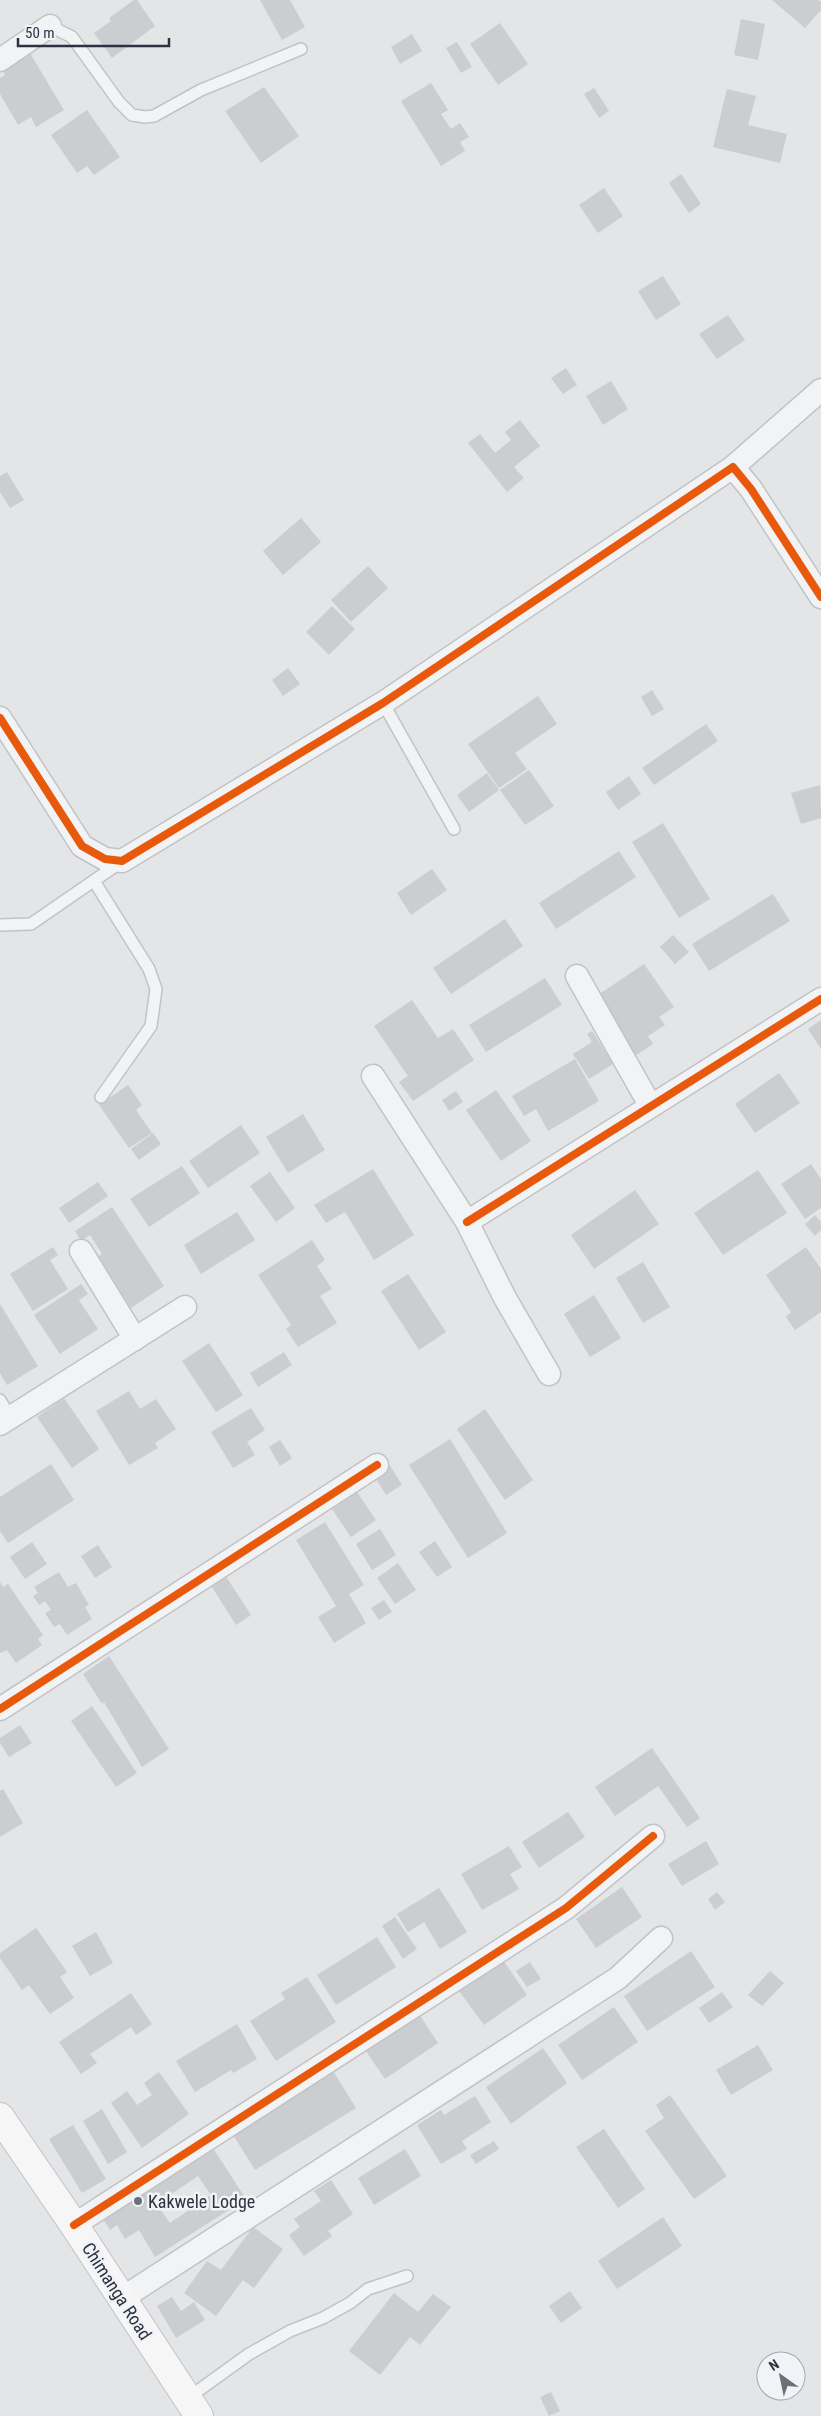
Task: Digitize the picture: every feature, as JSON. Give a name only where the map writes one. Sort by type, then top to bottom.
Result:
[{"type":"street","points":[[0,60],[50,26]]},
{"type":"street","points":[[0,718],[82,846],[104,859],[122,861],[383,703],[733,467],[821,390]]},
{"type":"street","points":[[733,467],[751,488],[821,597]]},
{"type":"street","points":[[577,976],[650,1105]]},
{"type":"street","points":[[467,1222],[821,999]]},
{"type":"street","points":[[372,1076],[467,1222],[505,1298],[550,1374]]},
{"type":"street","points":[[81,1251],[135,1339]]},
{"type":"street","points":[[4,1414],[135,1339],[185,1307]]},
{"type":"street","points":[[0,1709],[378,1465]]},
{"type":"street","points":[[74,2225],[566,1908],[653,1836]]},
{"type":"street","points":[[121,2299],[618,1978],[661,1938]]},
{"type":"street","name":"Chimanga Road","points":[[0,2118],[74,2225],[193,2407]]},
{"type":"lane","points":[[50,26],[72,37],[119,102],[132,114],[145,117],[154,116],[201,90],[301,49]]},
{"type":"lane","points":[[383,703],[454,829]]},
{"type":"lane","points":[[0,925],[31,924],[122,861]]},
{"type":"lane","points":[[94,881],[149,970],[156,989],[151,1026],[101,1097]]},
{"type":"lane","points":[[193,2407],[249,2354],[290,2331],[330,2314],[368,2290],[407,2276]]},
{"type":"building","points":[[134,0],[137,0],[155,26],[112,58],[94,33],[111,21],[109,18]]},
{"type":"building","points":[[260,0],[290,0],[305,27],[282,40]]},
{"type":"building","points":[[772,0],[818,0],[821,2],[821,10],[805,28]]},
{"type":"building","points":[[741,19],[765,24],[758,60],[734,55]]},
{"type":"building","points":[[500,23],[528,64],[498,85],[470,44]]},
{"type":"building","points":[[412,34],[422,51],[400,64],[391,47]]},
{"type":"building","points":[[457,42],[472,67],[461,73],[446,48]]},
{"type":"building","points":[[27,48],[64,110],[36,127],[31,117],[18,125],[0,94],[0,78],[5,75],[0,65]]},
{"type":"building","points":[[431,83],[448,110],[441,114],[451,129],[460,123],[469,137],[460,142],[465,151],[441,166],[401,101]]},
{"type":"building","points":[[264,87],[299,136],[261,163],[225,111]]},
{"type":"building","points":[[594,88],[609,111],[599,118],[584,94]]},
{"type":"building","points":[[727,89],[756,96],[748,125],[787,134],[780,163],[713,147]]},
{"type":"building","points":[[87,110],[120,157],[94,175],[87,166],[77,173],[51,135]]},
{"type":"building","points":[[681,174],[701,204],[689,213],[669,183]]},
{"type":"building","points":[[604,188],[623,216],[598,233],[579,205]]},
{"type":"building","points":[[663,276],[681,304],[656,320],[638,291]]},
{"type":"building","points":[[728,315],[745,340],[717,359],[699,334]]},
{"type":"building","points":[[566,368],[577,385],[563,394],[551,378]]},
{"type":"building","points":[[611,381],[628,409],[603,425],[586,396]]},
{"type":"building","points":[[520,420],[540,446],[514,467],[524,478],[507,492],[468,443],[480,434],[495,453],[511,440],[505,432]]},
{"type":"building","points":[[7,472],[24,500],[10,508],[0,492],[0,476]]},
{"type":"building","points":[[301,518],[321,542],[283,575],[263,551]]},
{"type":"building","points":[[368,566],[388,588],[351,622],[331,600]]},
{"type":"building","points":[[332,606],[355,629],[329,655],[306,632]]},
{"type":"building","points":[[288,668],[300,684],[283,696],[272,680]]},
{"type":"building","points":[[652,690],[664,709],[652,716],[641,697]]},
{"type":"building","points":[[538,696],[557,724],[515,753],[527,769],[499,788],[468,744]]},
{"type":"building","points":[[706,724],[718,741],[654,785],[642,768]]},
{"type":"building","points":[[529,770],[554,806],[525,825],[500,790]]},
{"type":"building","points":[[487,773],[499,790],[469,812],[457,795]]},
{"type":"building","points":[[629,776],[641,794],[618,810],[606,792]]},
{"type":"building","points":[[820,785],[821,818],[801,824],[791,793]]},
{"type":"building","points":[[663,823],[710,899],[679,918],[632,842]]},
{"type":"building","points":[[619,851],[636,877],[556,929],[539,903]]},
{"type":"building","points":[[432,869],[447,890],[411,915],[397,893]]},
{"type":"building","points":[[773,894],[790,921],[709,971],[692,944]]},
{"type":"building","points":[[505,919],[523,946],[451,994],[433,968]]},
{"type":"building","points":[[673,935],[689,952],[675,964],[660,947]]},
{"type":"building","points":[[644,964],[674,1007],[659,1017],[665,1025],[648,1036],[653,1044],[635,1056],[595,997]]},
{"type":"building","points":[[545,978],[562,1005],[486,1052],[469,1025]]},
{"type":"building","points":[[412,1000],[438,1038],[453,1029],[474,1060],[413,1101],[399,1082],[408,1076],[374,1026]]},
{"type":"building","points":[[821,1020],[821,1049],[808,1029]]},
{"type":"building","points":[[592,1031],[613,1064],[589,1079],[573,1054],[592,1042],[587,1034]]},
{"type":"building","points":[[575,1059],[599,1101],[548,1131],[536,1109],[524,1116],[512,1096]]},
{"type":"building","points":[[779,1073],[800,1103],[755,1133],[735,1104]]},
{"type":"building","points":[[128,1085],[142,1105],[136,1110],[152,1133],[129,1148],[99,1105]]},
{"type":"building","points":[[496,1090],[531,1141],[501,1161],[466,1110]]},
{"type":"building","points":[[456,1091],[463,1102],[449,1111],[442,1100]]},
{"type":"building","points":[[303,1114],[325,1150],[288,1173],[266,1137]]},
{"type":"building","points":[[241,1125],[260,1153],[208,1188],[189,1161]]},
{"type":"building","points":[[153,1133],[161,1144],[139,1160],[131,1149]]},
{"type":"building","points":[[811,1164],[821,1179],[821,1208],[805,1219],[781,1184]]},
{"type":"building","points":[[182,1166],[200,1193],[149,1227],[130,1199]]},
{"type":"building","points":[[373,1169],[414,1235],[374,1260],[345,1212],[326,1223],[314,1205]]},
{"type":"building","points":[[758,1170],[787,1213],[723,1255],[694,1213]]},
{"type":"building","points":[[270,1172],[295,1208],[276,1222],[250,1186]]},
{"type":"building","points":[[98,1182],[108,1196],[69,1223],[59,1208]]},
{"type":"building","points":[[635,1190],[659,1224],[594,1269],[571,1235]]},
{"type":"building","points":[[112,1207],[164,1286],[131,1308],[113,1281],[110,1283],[94,1259],[102,1254],[90,1235],[81,1241],[75,1231]]},
{"type":"building","points":[[237,1212],[255,1240],[201,1274],[184,1245]]},
{"type":"building","points":[[815,1215],[821,1222],[821,1230],[815,1236],[805,1224]]},
{"type":"building","points":[[312,1240],[325,1260],[317,1266],[332,1289],[320,1296],[337,1323],[298,1347],[286,1329],[291,1325],[258,1275]]},
{"type":"building","points":[[53,1247],[58,1255],[50,1260],[68,1289],[33,1311],[10,1274]]},
{"type":"building","points":[[806,1247],[821,1269],[821,1312],[795,1330],[786,1317],[791,1312],[766,1275]]},
{"type":"building","points":[[643,1262],[670,1307],[643,1323],[616,1278]]},
{"type":"building","points":[[408,1274],[446,1332],[419,1350],[381,1291]]},
{"type":"building","points":[[81,1284],[88,1294],[79,1300],[98,1329],[60,1354],[34,1315]]},
{"type":"building","points":[[594,1295],[621,1338],[590,1357],[564,1314]]},
{"type":"building","points":[[0,1304],[38,1366],[7,1385],[0,1373]]},
{"type":"building","points":[[209,1343],[243,1395],[216,1412],[182,1361]]},
{"type":"building","points":[[284,1352],[292,1365],[258,1387],[250,1373]]},
{"type":"building","points":[[129,1391],[140,1409],[156,1399],[176,1429],[155,1443],[158,1448],[129,1465],[96,1411]]},
{"type":"building","points":[[64,1398],[99,1449],[72,1468],[37,1417]]},
{"type":"building","points":[[251,1408],[265,1430],[247,1442],[255,1455],[233,1468],[211,1432]]},
{"type":"building","points":[[485,1409],[533,1480],[505,1500],[457,1429]]},
{"type":"building","points":[[450,1439],[507,1533],[468,1558],[409,1465]]},
{"type":"building","points":[[280,1440],[292,1458],[280,1466],[269,1447]]},
{"type":"building","points":[[51,1464],[74,1500],[8,1543],[0,1531],[0,1497]]},
{"type":"building","points":[[389,1464],[402,1485],[386,1495],[373,1474]]},
{"type":"building","points":[[357,1492],[376,1520],[351,1537],[332,1509]]},
{"type":"building","points":[[325,1522],[364,1585],[349,1594],[366,1623],[334,1643],[318,1617],[336,1606],[296,1540]]},
{"type":"building","points":[[380,1529],[396,1555],[372,1570],[356,1544]]},
{"type":"building","points":[[435,1541],[452,1567],[437,1577],[419,1552]]},
{"type":"building","points":[[32,1542],[47,1564],[25,1579],[10,1557]]},
{"type":"building","points":[[98,1545],[112,1567],[95,1578],[81,1556]]},
{"type":"building","points":[[398,1563],[416,1590],[395,1604],[377,1578]]},
{"type":"building","points":[[59,1572],[68,1587],[76,1583],[89,1605],[85,1607],[92,1619],[67,1635],[60,1624],[54,1627],[45,1613],[51,1610],[45,1601],[39,1605],[33,1596],[38,1593],[34,1587]]},
{"type":"building","points":[[225,1575],[251,1615],[236,1625],[210,1584]]},
{"type":"building","points":[[0,1582],[3,1587],[8,1584],[43,1635],[38,1639],[42,1645],[16,1663],[7,1650],[0,1653]]},
{"type":"building","points":[[384,1600],[392,1612],[379,1620],[371,1608]]},
{"type":"building","points":[[109,1656],[169,1749],[142,1767],[104,1702],[102,1704],[83,1674]]},
{"type":"building","points":[[92,1706],[137,1773],[116,1787],[71,1721]]},
{"type":"building","points":[[20,1725],[32,1743],[9,1757],[0,1743],[0,1738]]},
{"type":"building","points":[[652,1748],[700,1818],[687,1827],[658,1786],[615,1816],[595,1787]]},
{"type":"building","points":[[3,1789],[23,1823],[0,1837],[0,1791]]},
{"type":"building","points":[[568,1812],[585,1837],[539,1868],[522,1842]]},
{"type":"building","points":[[706,1841],[719,1864],[682,1886],[668,1864]]},
{"type":"building","points":[[509,1846],[522,1867],[510,1874],[519,1889],[482,1910],[461,1874]]},
{"type":"building","points":[[622,1887],[642,1917],[596,1948],[576,1919]]},
{"type":"building","points":[[439,1888],[467,1932],[440,1949],[424,1922],[408,1932],[397,1914]]},
{"type":"building","points":[[717,1892],[725,1902],[715,1910],[708,1899]]},
{"type":"building","points":[[395,1917],[417,1949],[403,1959],[382,1926]]},
{"type":"building","points":[[36,1928],[67,1972],[60,1977],[74,1998],[50,2014],[29,1985],[22,1990],[0,1958],[0,1953]]},
{"type":"building","points":[[96,1932],[113,1963],[90,1976],[72,1946]]},
{"type":"building","points":[[377,1937],[396,1967],[336,2005],[317,1975]]},
{"type":"building","points":[[691,1951],[715,1987],[647,2031],[624,1996]]},
{"type":"building","points":[[503,1960],[527,1995],[484,2025],[459,1991]]},
{"type":"building","points":[[530,1962],[541,1979],[527,1987],[516,1971]]},
{"type":"building","points":[[770,1971],[784,1983],[762,2006],[748,1995]]},
{"type":"building","points":[[307,1977],[336,2022],[276,2061],[250,2021],[285,1999],[281,1993]]},
{"type":"building","points":[[722,1992],[733,2007],[709,2023],[699,2008]]},
{"type":"building","points":[[131,1993],[152,2024],[136,2035],[131,2027],[90,2054],[97,2063],[81,2074],[59,2042]]},
{"type":"building","points":[[614,2007],[638,2042],[582,2080],[558,2045]]},
{"type":"building","points":[[419,2014],[438,2043],[385,2079],[366,2051]]},
{"type":"building","points":[[237,2024],[257,2059],[233,2073],[231,2070],[195,2092],[176,2061]]},
{"type":"building","points":[[758,2045],[773,2070],[731,2095],[716,2070]]},
{"type":"building","points":[[543,2048],[567,2083],[511,2124],[486,2087]]},
{"type":"building","points":[[333,2071],[356,2108],[255,2170],[232,2133]]},
{"type":"building","points":[[159,2072],[189,2114],[142,2148],[111,2103],[127,2091],[137,2105],[152,2095],[144,2083]]},
{"type":"building","points":[[670,2095],[727,2176],[694,2199],[645,2131],[664,2118],[656,2105]]},
{"type":"building","points":[[475,2096],[491,2122],[462,2141],[467,2149],[441,2164],[417,2125],[441,2110],[444,2115]]},
{"type":"building","points":[[102,2109],[127,2152],[108,2164],[83,2121]]},
{"type":"building","points":[[73,2125],[106,2179],[82,2193],[49,2139]]},
{"type":"building","points":[[604,2129],[645,2189],[618,2208],[576,2147]]},
{"type":"building","points":[[494,2141],[499,2149],[476,2164],[470,2155]]},
{"type":"building","name":"Kakwele Lodge","points":[[209,2142],[246,2199],[155,2257],[139,2230],[125,2239],[117,2225],[110,2230],[99,2213]],"holes":[[[198,2176],[211,2195],[170,2223],[157,2204]]]},
{"type":"building","points":[[405,2149],[421,2176],[374,2205],[358,2178]]},
{"type":"building","points":[[331,2180],[353,2214],[328,2231],[332,2236],[304,2256],[289,2235],[300,2227],[294,2219],[321,2201],[314,2191]]},
{"type":"building","points":[[663,2217],[682,2246],[617,2289],[598,2261]]},
{"type":"building","points":[[253,2227],[283,2249],[254,2288],[243,2280],[216,2316],[184,2293],[207,2261],[221,2270]]},
{"type":"building","points":[[570,2291],[582,2308],[561,2323],[549,2306]]},
{"type":"building","points":[[394,2293],[418,2312],[433,2294],[451,2307],[420,2345],[410,2337],[380,2375],[349,2351]]},
{"type":"building","points":[[172,2297],[181,2311],[194,2302],[205,2320],[176,2338],[157,2306]]},
{"type":"building","points":[[551,2392],[560,2411],[549,2416],[540,2397]]},
{"type":"cycle path","points":[[0,718],[82,846],[105,859],[122,861],[383,703],[733,467],[751,489],[821,597]]},
{"type":"cycle path","points":[[467,1222],[821,999]]},
{"type":"cycle path","points":[[0,1709],[377,1465]]},
{"type":"cycle path","points":[[74,2225],[566,1908],[653,1836]]},
{"type":"place","name":"Kakwele Lodge","points":[[138,2201]]}]
